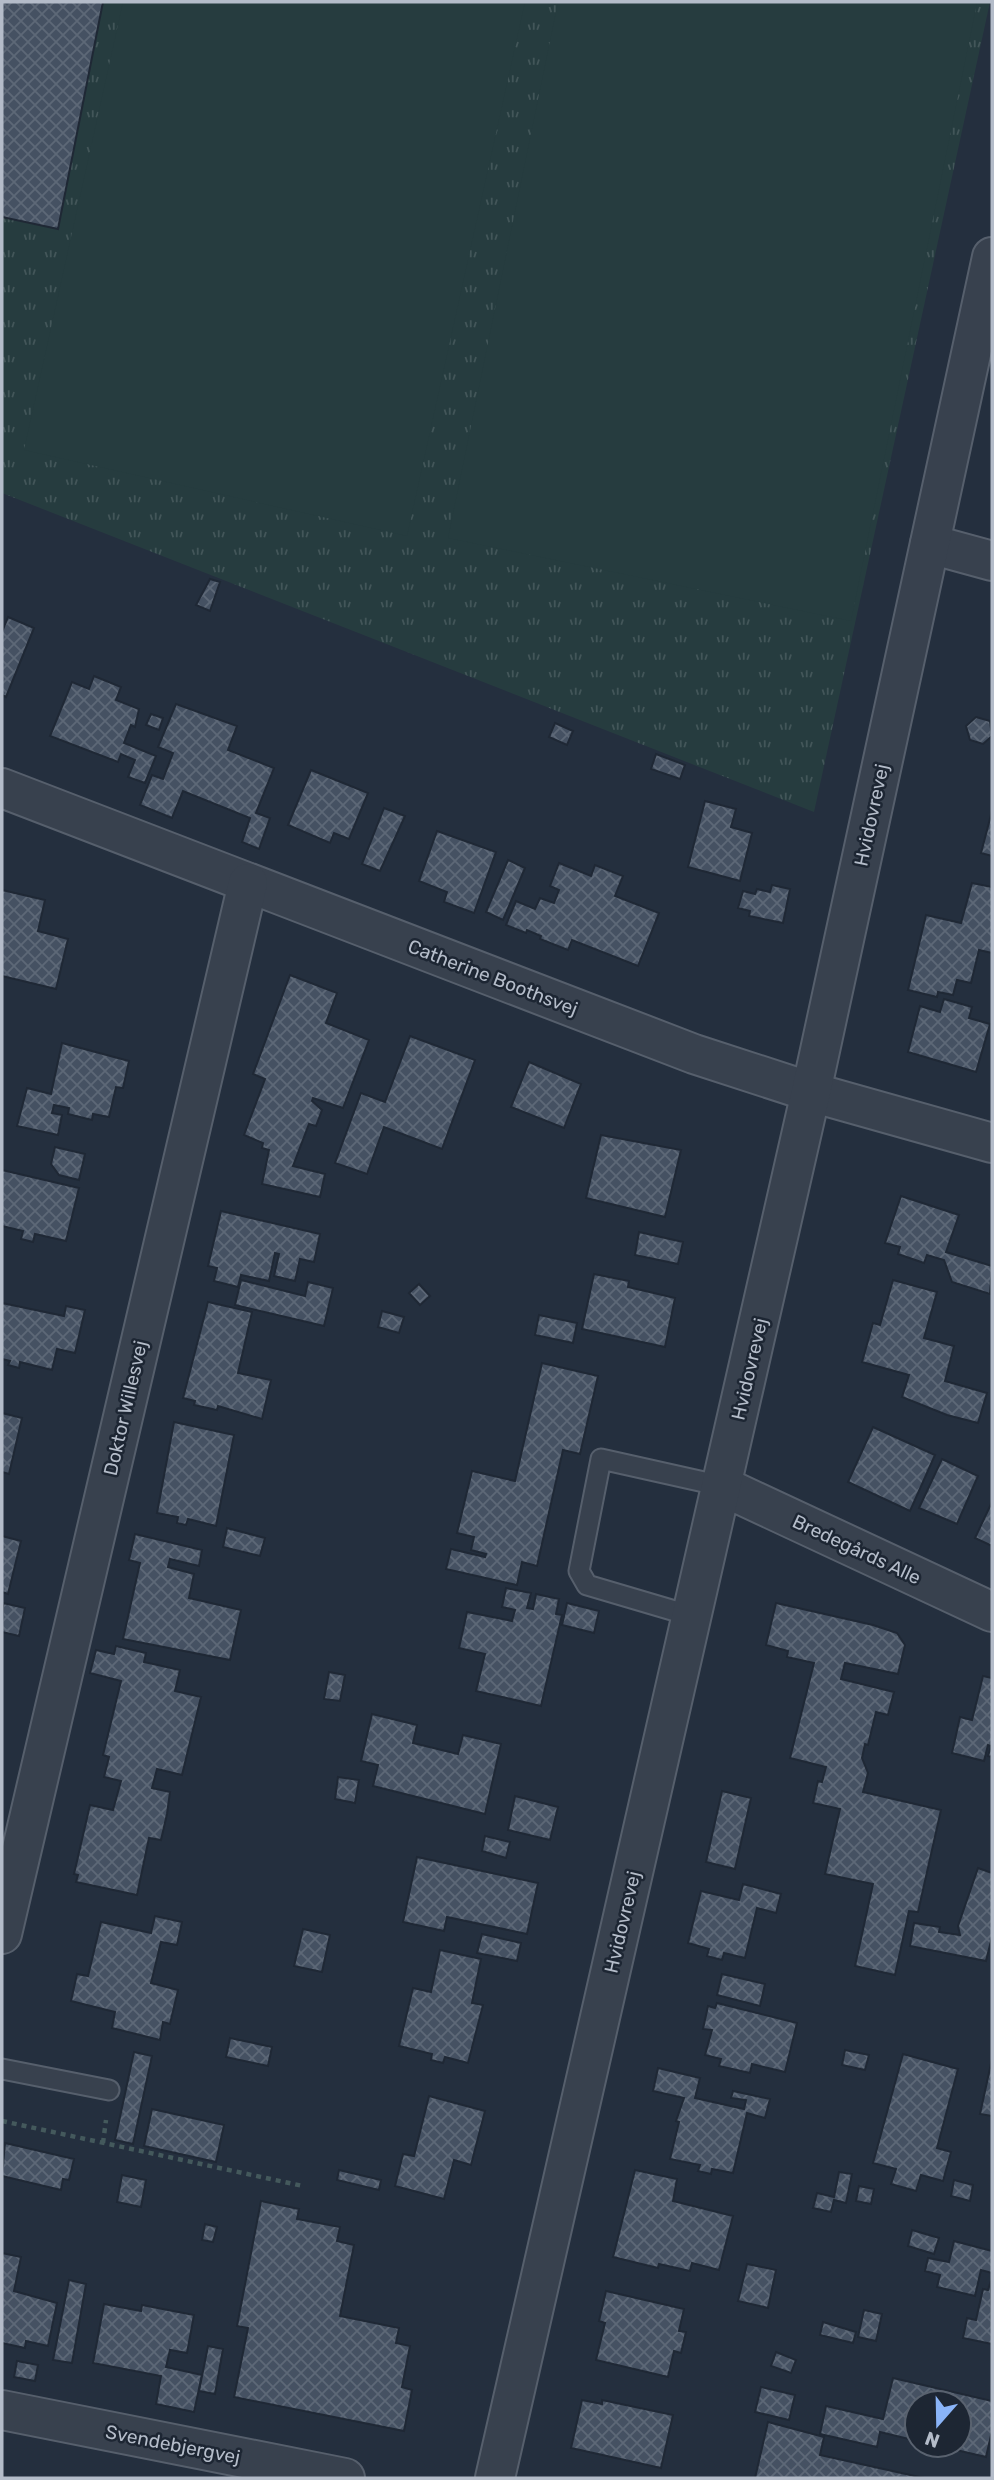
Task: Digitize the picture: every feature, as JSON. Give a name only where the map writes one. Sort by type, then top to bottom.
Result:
[{"type":"street","name":"Hvidovrevej","points":[[495,2478],[811,1092],[992,257]]},
{"type":"street","points":[[930,544],[992,561]]},
{"type":"street","name":"Catherine Boothsvej","points":[[2,788],[694,1054],[811,1092],[992,1143]]},
{"type":"street","name":"Doktor Willesvej","points":[[2,1934],[248,883]]},
{"type":"street","name":"Bredegårds Alle","points":[[722,1486],[992,1612]]},
{"type":"street","name":"Svendebjergvej","points":[[2,2410],[345,2478]]},
{"type":"lane","points":[[692,1616],[587,1585],[579,1571],[601,1459],[722,1486]]},
{"type":"lane","points":[[2,2069],[109,2090]]},
{"type":"path","points":[[2,2121],[303,2186]]},
{"type":"green space","points":[[2,2],[990,2],[814,812],[2,493]]},
{"type":"green space","points":[[123,2],[525,2],[407,536],[24,450]]},
{"type":"green space","points":[[558,2],[977,3],[851,621],[448,538]]},
{"type":"building","points":[[2,2],[103,2],[58,229],[2,217]]},
{"type":"building","points":[[210,579],[220,582],[210,611],[196,605]]},
{"type":"building","points":[[8,617],[34,628],[6,697],[2,695],[2,632]]},
{"type":"building","points":[[94,676],[121,687],[116,700],[139,709],[135,727],[131,725],[124,743],[156,756],[145,783],[128,777],[135,760],[121,754],[118,762],[50,736],[72,682],[89,689]]},
{"type":"building","points":[[176,704],[237,726],[228,750],[274,768],[256,813],[270,818],[259,849],[242,842],[250,818],[183,791],[172,818],[140,805],[152,775],[163,779],[173,753],[158,747]]},
{"type":"building","points":[[151,714],[163,718],[159,730],[146,725]]},
{"type":"building","points":[[976,717],[990,721],[992,736],[983,744],[970,740],[966,726]]},
{"type":"building","points":[[555,723],[573,731],[567,745],[549,737]]},
{"type":"building","points":[[656,754],[685,765],[680,779],[651,769]]},
{"type":"building","points":[[311,770],[368,793],[349,839],[334,833],[330,843],[288,825]]},
{"type":"building","points":[[705,801],[736,809],[731,827],[752,833],[740,881],[688,867]]},
{"type":"building","points":[[384,808],[405,816],[380,871],[362,864]]},
{"type":"building","points":[[992,811],[992,856],[981,853]]},
{"type":"building","points":[[437,831],[496,852],[474,913],[444,902],[447,892],[419,881]]},
{"type":"building","points":[[508,860],[525,868],[503,920],[486,912]]},
{"type":"building","points":[[559,863],[591,876],[595,865],[623,876],[615,896],[659,913],[638,966],[572,940],[568,950],[540,939],[541,936],[527,930],[526,933],[506,925],[516,901],[535,909],[540,898],[554,903],[559,890],[550,886]]},
{"type":"building","points":[[972,883],[992,887],[992,953],[979,950],[971,983],[957,980],[953,995],[938,992],[937,997],[908,990],[926,915],[961,923]]},
{"type":"building","points":[[772,885],[790,889],[783,923],[749,916],[750,911],[738,908],[743,891],[755,894],[757,889],[770,892]]},
{"type":"building","points":[[2,890],[45,900],[38,931],[68,939],[56,989],[2,976]]},
{"type":"building","points":[[290,975],[337,993],[326,1023],[369,1040],[343,1108],[313,1098],[312,1101],[322,1110],[316,1126],[309,1124],[293,1166],[325,1174],[320,1197],[262,1184],[269,1150],[262,1148],[263,1143],[244,1135],[265,1079],[253,1074]]},
{"type":"building","points":[[944,999],[972,1007],[969,1018],[990,1024],[976,1072],[908,1052],[920,1006],[940,1012]]},
{"type":"building","points":[[410,1036],[475,1060],[442,1149],[384,1127],[367,1174],[335,1163],[361,1093],[385,1102]]},
{"type":"building","points":[[62,1043],[129,1061],[123,1088],[116,1087],[109,1117],[93,1114],[92,1120],[68,1114],[69,1108],[54,1105],[52,1113],[62,1115],[58,1135],[17,1126],[27,1088],[51,1094]]},
{"type":"building","points":[[529,1062],[581,1084],[564,1128],[511,1107]]},
{"type":"building","points":[[601,1135],[681,1150],[665,1217],[586,1198]]},
{"type":"building","points":[[55,1147],[85,1154],[79,1180],[59,1175],[51,1164]]},
{"type":"building","points":[[2,1170],[79,1188],[66,1241],[35,1234],[33,1242],[21,1239],[23,1231],[2,1226]]},
{"type":"building","points":[[901,1196],[959,1215],[946,1252],[992,1266],[990,1294],[952,1282],[944,1260],[927,1255],[924,1263],[898,1254],[900,1247],[885,1243]]},
{"type":"building","points":[[221,1211],[320,1234],[314,1262],[300,1259],[295,1281],[274,1276],[279,1254],[275,1253],[269,1281],[241,1275],[238,1287],[214,1281],[217,1268],[208,1266]]},
{"type":"building","points":[[639,1232],[683,1242],[678,1264],[635,1255]]},
{"type":"building","points":[[594,1274],[629,1281],[628,1287],[675,1298],[665,1347],[582,1329]]},
{"type":"building","points":[[241,1280],[305,1296],[308,1282],[333,1288],[324,1326],[235,1305]]},
{"type":"building","points":[[893,1280],[937,1292],[924,1338],[954,1346],[945,1381],[987,1393],[978,1423],[947,1415],[902,1397],[909,1375],[862,1362],[873,1323],[880,1325]]},
{"type":"building","points":[[419,1284],[430,1296],[420,1305],[409,1293]]},
{"type":"building","points":[[208,1302],[252,1312],[238,1373],[271,1380],[262,1419],[218,1406],[217,1410],[194,1405],[195,1401],[183,1398]]},
{"type":"building","points":[[2,1303],[64,1316],[66,1306],[85,1310],[75,1353],[57,1349],[52,1370],[20,1362],[19,1368],[8,1365],[10,1361],[2,1359]]},
{"type":"building","points":[[382,1311],[404,1317],[399,1333],[378,1327]]},
{"type":"building","points":[[539,1315],[577,1323],[573,1343],[535,1335]]},
{"type":"building","points":[[542,1363],[598,1376],[580,1454],[563,1450],[537,1566],[522,1562],[517,1585],[446,1569],[451,1549],[485,1557],[486,1554],[471,1550],[474,1537],[457,1533],[472,1471],[515,1481]]},
{"type":"building","points":[[2,1413],[22,1418],[9,1474],[2,1472]]},
{"type":"building","points":[[174,1422],[234,1435],[216,1526],[188,1519],[186,1525],[177,1523],[178,1517],[157,1513]]},
{"type":"building","points":[[873,1427],[935,1455],[910,1511],[848,1482]]},
{"type":"building","points":[[942,1459],[978,1476],[957,1524],[919,1508]]},
{"type":"building","points":[[992,1502],[992,1546],[975,1538]]},
{"type":"building","points":[[227,1528],[265,1538],[260,1556],[223,1547]]},
{"type":"building","points":[[135,1534],[202,1550],[199,1566],[170,1559],[168,1567],[194,1574],[189,1598],[241,1610],[230,1660],[123,1639],[140,1563],[129,1560]]},
{"type":"building","points":[[2,1536],[21,1541],[8,1594],[2,1592]]},
{"type":"building","points":[[506,1588],[531,1593],[527,1608],[533,1609],[536,1594],[559,1599],[556,1614],[562,1615],[541,1706],[476,1691],[485,1654],[459,1648],[467,1612],[512,1621],[515,1610],[502,1607]]},
{"type":"building","points":[[3,1603],[25,1608],[19,1636],[2,1632]]},
{"type":"building","points":[[567,1603],[599,1611],[594,1633],[562,1625]]},
{"type":"building","points":[[776,1603],[873,1625],[897,1633],[905,1645],[898,1674],[845,1663],[841,1679],[894,1692],[888,1715],[876,1712],[868,1745],[865,1744],[862,1758],[868,1773],[863,1792],[941,1810],[918,1912],[909,1911],[895,1975],[855,1966],[873,1884],[825,1874],[840,1809],[813,1803],[818,1781],[822,1782],[826,1767],[790,1758],[814,1663],[787,1657],[788,1651],[766,1645]]},
{"type":"building","points":[[116,1646],[146,1653],[144,1662],[180,1670],[175,1691],[201,1697],[182,1775],[157,1769],[152,1788],[170,1792],[167,1814],[161,1840],[149,1838],[137,1895],[76,1882],[78,1875],[74,1874],[90,1805],[113,1810],[121,1781],[104,1777],[109,1757],[103,1755],[121,1681],[90,1673],[96,1650],[114,1654]]},
{"type":"building","points":[[329,1672],[345,1675],[340,1701],[324,1699]]},
{"type":"building","points":[[983,1676],[992,1678],[992,1757],[988,1756],[991,1746],[988,1745],[984,1761],[952,1753],[960,1717],[972,1720]]},
{"type":"building","points":[[372,1714],[417,1725],[413,1743],[458,1754],[463,1735],[501,1744],[485,1814],[373,1786],[378,1765],[361,1761]]},
{"type":"building","points":[[338,1777],[359,1780],[355,1803],[335,1799]]},
{"type":"building","points":[[722,1791],[751,1798],[735,1869],[706,1862]]},
{"type":"building","points":[[515,1796],[558,1807],[550,1840],[508,1830]]},
{"type":"building","points":[[485,1836],[510,1842],[506,1858],[482,1851]]},
{"type":"building","points":[[417,1857],[538,1883],[527,1934],[447,1917],[444,1931],[403,1922]]},
{"type":"building","points":[[978,1868],[992,1873],[992,1937],[986,1961],[910,1946],[914,1923],[940,1927],[939,1932],[960,1935],[958,1926]]},
{"type":"building","points":[[743,1884],[781,1894],[776,1913],[757,1908],[745,1958],[724,1953],[722,1960],[707,1956],[709,1949],[688,1943],[701,1891],[739,1900]]},
{"type":"building","points":[[155,1916],[182,1922],[177,1945],[161,1942],[151,1983],[178,1990],[170,2024],[163,2022],[160,2040],[112,2028],[115,2012],[71,2001],[77,1974],[88,1976],[101,1922],[151,1933]]},
{"type":"building","points":[[303,1929],[330,1935],[322,1972],[294,1966]]},
{"type":"building","points":[[482,1934],[521,1943],[517,1961],[477,1953]]},
{"type":"building","points":[[440,1950],[481,1959],[472,2003],[483,2005],[468,2063],[445,2057],[443,2063],[431,2060],[432,2054],[399,2046],[413,1988],[431,1992]]},
{"type":"building","points":[[722,1974],[765,1984],[760,2006],[717,1995]]},
{"type":"building","points":[[717,2003],[797,2023],[785,2072],[752,2064],[750,2073],[719,2066],[721,2059],[705,2055],[712,2030],[703,2029],[708,2006],[715,2008]]},
{"type":"building","points":[[230,2038],[272,2047],[268,2066],[226,2057]]},
{"type":"building","points":[[845,2050],[869,2055],[865,2070],[842,2065]]},
{"type":"building","points":[[134,2052],[152,2056],[133,2144],[115,2140]]},
{"type":"building","points":[[903,2054],[958,2069],[937,2148],[951,2152],[943,2181],[921,2175],[916,2191],[891,2184],[896,2169],[873,2163]]},
{"type":"building","points":[[992,2059],[992,2116],[980,2114]]},
{"type":"building","points":[[658,2068],[700,2078],[695,2098],[744,2109],[746,2100],[731,2098],[733,2091],[770,2099],[765,2118],[747,2113],[733,2173],[712,2169],[711,2174],[698,2171],[700,2165],[670,2159],[679,2122],[676,2121],[684,2098],[653,2091]]},
{"type":"building","points":[[429,2096],[485,2111],[471,2165],[454,2160],[444,2199],[395,2186],[403,2154],[414,2156]]},
{"type":"building","points":[[152,2109],[224,2125],[216,2162],[144,2146]]},
{"type":"building","points":[[5,2143],[74,2159],[69,2180],[63,2179],[61,2190],[2,2176]]},
{"type":"building","points":[[339,2170],[381,2180],[379,2190],[337,2180]]},
{"type":"building","points":[[635,2170],[677,2179],[673,2201],[733,2216],[719,2270],[692,2263],[690,2271],[659,2264],[658,2268],[613,2257]]},
{"type":"building","points":[[839,2172],[852,2174],[846,2203],[834,2200],[831,2212],[813,2208],[817,2193],[834,2197]]},
{"type":"building","points":[[122,2175],[146,2180],[141,2207],[117,2202]]},
{"type":"building","points":[[954,2180],[973,2185],[970,2201],[951,2196]]},
{"type":"building","points":[[859,2186],[874,2189],[871,2204],[856,2201]]},
{"type":"building","points":[[261,2201],[299,2209],[297,2219],[340,2227],[337,2241],[354,2245],[340,2316],[399,2328],[396,2343],[410,2346],[402,2387],[412,2390],[404,2431],[234,2397],[248,2328],[237,2326]]},
{"type":"building","points":[[205,2224],[217,2227],[213,2242],[202,2240]]},
{"type":"building","points":[[912,2230],[939,2238],[934,2254],[908,2246]]},
{"type":"building","points":[[954,2241],[992,2251],[992,2273],[981,2270],[975,2296],[937,2287],[940,2275],[925,2271],[928,2258],[949,2262]]},
{"type":"building","points":[[2,2253],[21,2257],[14,2291],[57,2303],[48,2346],[26,2341],[25,2348],[2,2343]]},
{"type":"building","points":[[747,2264],[776,2270],[768,2308],[738,2301]]},
{"type":"building","points":[[69,2280],[86,2284],[72,2363],[53,2360]]},
{"type":"building","points":[[991,2281],[992,2344],[963,2338],[967,2318],[976,2320],[983,2289],[988,2290]]},
{"type":"building","points":[[606,2291],[684,2309],[679,2331],[686,2332],[681,2353],[674,2351],[668,2377],[596,2360],[605,2323],[599,2321]]},
{"type":"building","points":[[104,2304],[141,2311],[142,2305],[194,2315],[187,2353],[170,2350],[166,2367],[202,2375],[194,2412],[156,2404],[161,2376],[93,2363]]},
{"type":"building","points":[[864,2310],[882,2314],[876,2341],[858,2337]]},
{"type":"building","points":[[823,2322],[856,2332],[853,2343],[820,2335]]},
{"type":"building","points":[[208,2346],[223,2349],[215,2394],[199,2391]]},
{"type":"building","points":[[776,2352],[796,2360],[791,2373],[771,2366]]},
{"type":"building","points":[[17,2361],[38,2365],[35,2381],[14,2377]]},
{"type":"building","points":[[893,2378],[940,2389],[903,2389],[903,2438],[880,2432],[877,2447],[820,2434],[826,2406],[883,2419]]},
{"type":"building","points":[[761,2387],[795,2395],[789,2420],[755,2412]]},
{"type":"building","points":[[973,2397],[992,2401],[992,2431],[986,2457],[973,2454]]},
{"type":"building","points":[[582,2400],[602,2404],[602,2400],[673,2415],[661,2468],[571,2448]]},
{"type":"building","points":[[768,2422],[824,2437],[820,2455],[924,2478],[755,2478]]}]
